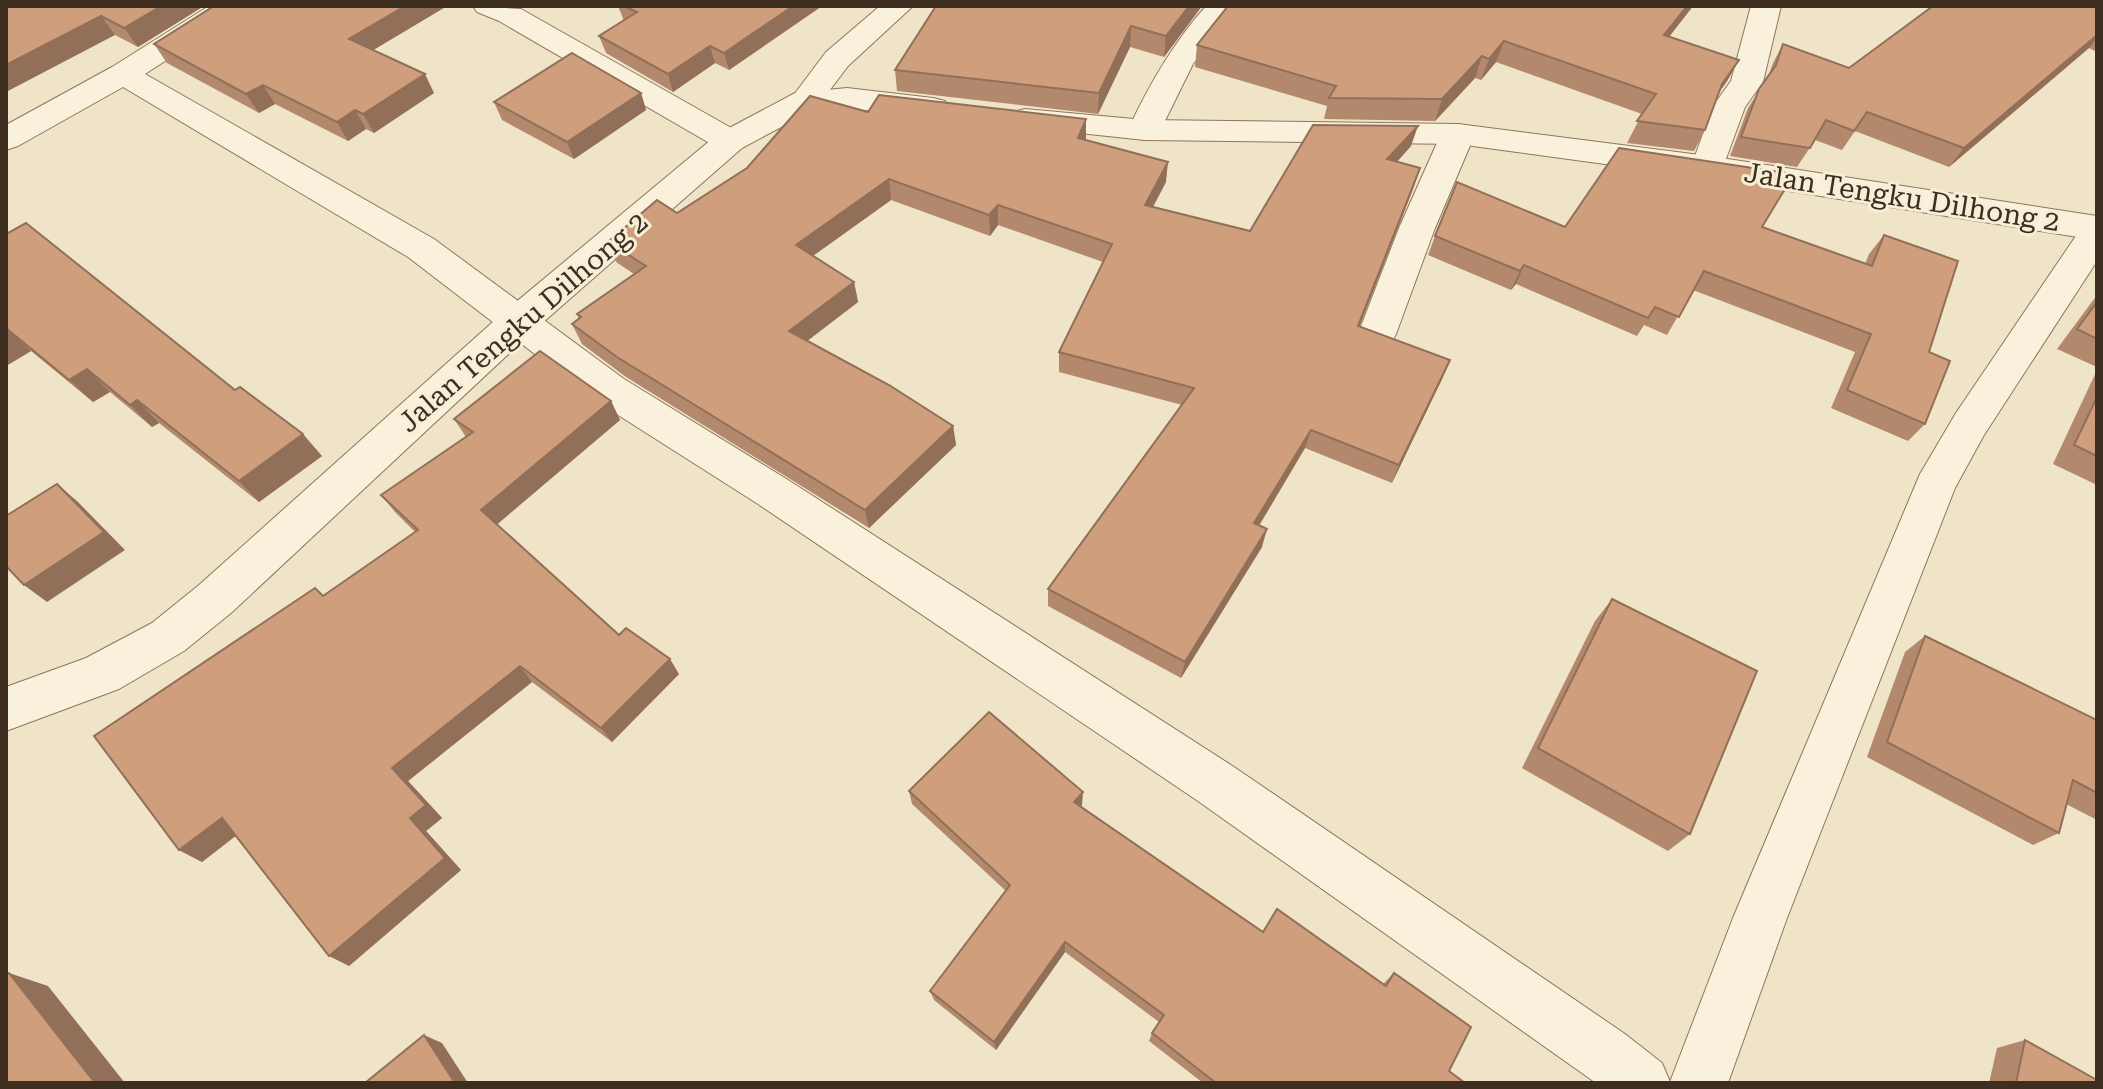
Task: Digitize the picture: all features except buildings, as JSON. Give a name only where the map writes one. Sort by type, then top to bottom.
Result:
[{"type":"street","points":[[6,139],[123,74],[230,6]]},
{"type":"street","points":[[488,6],[510,15],[730,141]]},
{"type":"street","points":[[806,100],[837,59],[898,6]]},
{"type":"street","points":[[1145,130],[1169,73],[1196,34],[1222,6]]},
{"type":"street","points":[[1708,167],[1729,106],[1747,82],[1766,6]]},
{"type":"street","points":[[123,74],[421,248],[610,390],[773,492],[1216,784],[1616,1073]]},
{"type":"street","name":"Jalan Tengku Dilhong 2","points":[[6,709],[102,674],[168,637],[215,599],[518,322],[730,141],[806,100],[847,98],[1074,126],[1145,130],[1458,134],[1708,167],[2097,231]]},
{"type":"street","points":[[1377,334],[1417,228],[1458,134]]},
{"type":"street","points":[[1699,1083],[1760,918],[1935,486],[1970,424],[2097,231]]}]
